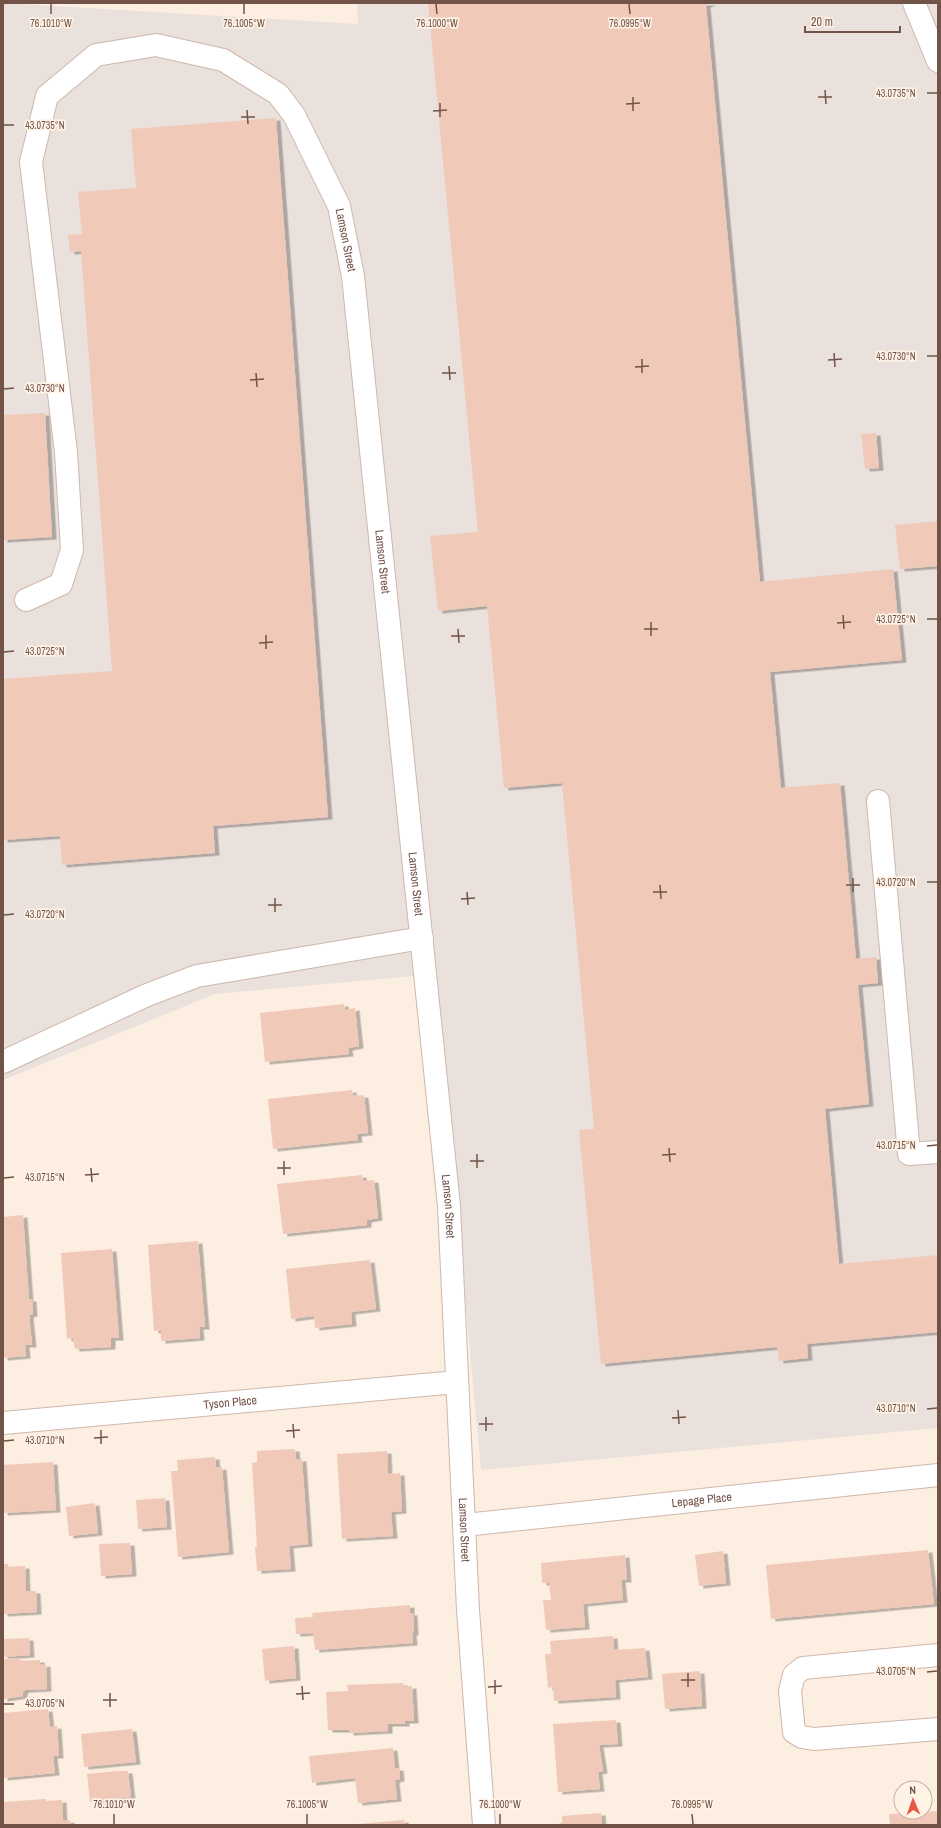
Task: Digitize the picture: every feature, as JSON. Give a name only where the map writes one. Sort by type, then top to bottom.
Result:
[{"type":"street","points":[[914,3],[938,61]]},
{"type":"street","name":"Lamson Street","points":[[26,600],[61,584],[72,550],[66,452],[31,162],[47,96],[96,55],[156,45],[223,60],[278,94],[294,115],[339,206],[353,276],[450,1206],[468,1610],[484,1825]]},
{"type":"street","points":[[878,800],[909,1154],[938,1152]]},
{"type":"street","points":[[3,1062],[147,995],[196,976],[422,938]]},
{"type":"street","name":"Tyson Place","points":[[3,1423],[457,1382]]},
{"type":"street","name":"Lepage Place","points":[[465,1525],[938,1475]]},
{"type":"street","points":[[938,1655],[803,1668],[794,1675],[790,1691],[794,1732],[802,1737],[814,1739],[938,1729]]},
{"type":"shaded area","points":[[3,3],[358,24],[357,3],[938,3],[938,1428],[481,1470],[435,974],[215,994],[3,1080]]},
{"type":"building","points":[[428,3],[712,3],[706,5],[760,582],[893,569],[902,660],[770,672],[781,788],[840,783],[856,959],[876,957],[878,983],[858,985],[869,1104],[825,1109],[839,1264],[938,1255],[938,1332],[807,1344],[808,1358],[779,1361],[777,1347],[601,1364],[579,1130],[594,1129],[562,783],[504,788],[487,606],[438,611],[430,536],[478,532]]},
{"type":"building","points":[[276,118],[328,817],[213,826],[215,853],[62,865],[60,836],[3,840],[3,679],[112,671],[81,251],[70,252],[68,235],[82,234],[78,192],[136,188],[131,129]]},
{"type":"building","points":[[45,413],[52,537],[3,540],[3,415]]},
{"type":"building","points":[[876,433],[879,468],[865,469],[861,434]]},
{"type":"building","points":[[938,521],[938,566],[900,569],[895,525]]},
{"type":"building","points":[[344,1004],[345,1010],[355,1008],[359,1046],[348,1048],[349,1054],[265,1062],[260,1013]]},
{"type":"building","points":[[352,1090],[353,1096],[364,1095],[368,1133],[357,1134],[358,1140],[273,1149],[268,1099]]},
{"type":"building","points":[[362,1175],[363,1181],[374,1180],[378,1218],[367,1220],[367,1225],[283,1234],[277,1184]]},
{"type":"building","points":[[23,1215],[29,1299],[32,1299],[33,1314],[29,1315],[32,1345],[25,1345],[26,1356],[3,1358],[3,1217]]},
{"type":"building","points":[[198,1241],[205,1327],[199,1327],[200,1338],[161,1341],[161,1330],[154,1331],[148,1245]]},
{"type":"building","points":[[112,1249],[119,1338],[111,1338],[111,1347],[75,1349],[73,1338],[67,1339],[61,1253]]},
{"type":"building","points":[[370,1260],[376,1309],[351,1312],[352,1324],[315,1328],[314,1316],[291,1319],[286,1269]]},
{"type":"building","points":[[295,1449],[296,1459],[302,1459],[308,1544],[289,1546],[291,1569],[257,1571],[252,1463],[257,1462],[257,1451]]},
{"type":"building","points":[[387,1451],[388,1474],[400,1473],[402,1511],[391,1512],[393,1536],[342,1539],[337,1454]]},
{"type":"building","points":[[215,1457],[216,1468],[222,1467],[229,1552],[178,1557],[171,1471],[178,1471],[177,1460]]},
{"type":"building","points":[[53,1462],[56,1510],[3,1513],[3,1465]]},
{"type":"building","points":[[165,1498],[167,1527],[138,1529],[136,1500]]},
{"type":"building","points":[[95,1503],[98,1533],[69,1536],[66,1507]]},
{"type":"building","points":[[130,1543],[132,1574],[101,1576],[99,1544]]},
{"type":"building","points":[[928,1550],[934,1604],[771,1619],[766,1565]]},
{"type":"building","points":[[723,1551],[726,1583],[699,1586],[695,1555]]},
{"type":"building","points":[[625,1555],[627,1580],[621,1580],[623,1600],[583,1604],[585,1627],[546,1630],[543,1600],[551,1600],[549,1583],[542,1583],[541,1563]]},
{"type":"building","points":[[3,1564],[8,1564],[8,1567],[25,1566],[26,1591],[36,1591],[37,1612],[3,1614]]},
{"type":"building","points":[[410,1605],[410,1613],[413,1613],[413,1643],[315,1650],[313,1633],[296,1634],[295,1618],[313,1617],[312,1613]]},
{"type":"building","points":[[613,1636],[614,1650],[645,1648],[648,1677],[615,1680],[616,1697],[554,1701],[553,1687],[548,1688],[545,1654],[551,1654],[550,1641]]},
{"type":"building","points":[[29,1638],[30,1655],[3,1657],[3,1639]]},
{"type":"building","points":[[294,1646],[296,1678],[265,1681],[262,1649]]},
{"type":"building","points":[[20,1658],[20,1661],[40,1660],[40,1665],[46,1664],[47,1689],[25,1690],[23,1692],[23,1696],[3,1699],[3,1659]]},
{"type":"building","points":[[700,1671],[702,1706],[665,1709],[662,1674]]},
{"type":"building","points":[[403,1683],[403,1687],[412,1686],[414,1721],[405,1721],[405,1724],[388,1724],[388,1731],[349,1733],[349,1730],[328,1730],[326,1692],[348,1691],[347,1685]]},
{"type":"building","points":[[48,1709],[50,1727],[57,1726],[59,1756],[53,1756],[55,1773],[3,1778],[3,1713]]},
{"type":"building","points":[[616,1720],[618,1744],[599,1745],[603,1771],[598,1772],[600,1789],[558,1792],[553,1724]]},
{"type":"building","points":[[132,1729],[136,1762],[84,1767],[81,1734]]},
{"type":"building","points":[[393,1748],[395,1768],[399,1768],[400,1779],[395,1780],[397,1799],[358,1803],[355,1778],[312,1783],[309,1756]]},
{"type":"building","points":[[128,1771],[131,1797],[90,1802],[87,1774]]},
{"type":"building","points":[[46,1799],[46,1801],[62,1800],[63,1821],[70,1820],[70,1825],[3,1825],[3,1802]]},
{"type":"building","points":[[933,1811],[938,1811],[938,1825],[890,1825],[889,1814],[893,1814],[893,1820],[933,1820]]},
{"type":"building","points":[[601,1813],[602,1825],[560,1825],[559,1823],[562,1823],[562,1816]]},
{"type":"building","points":[[404,1820],[405,1825],[358,1825],[358,1824]]}]
